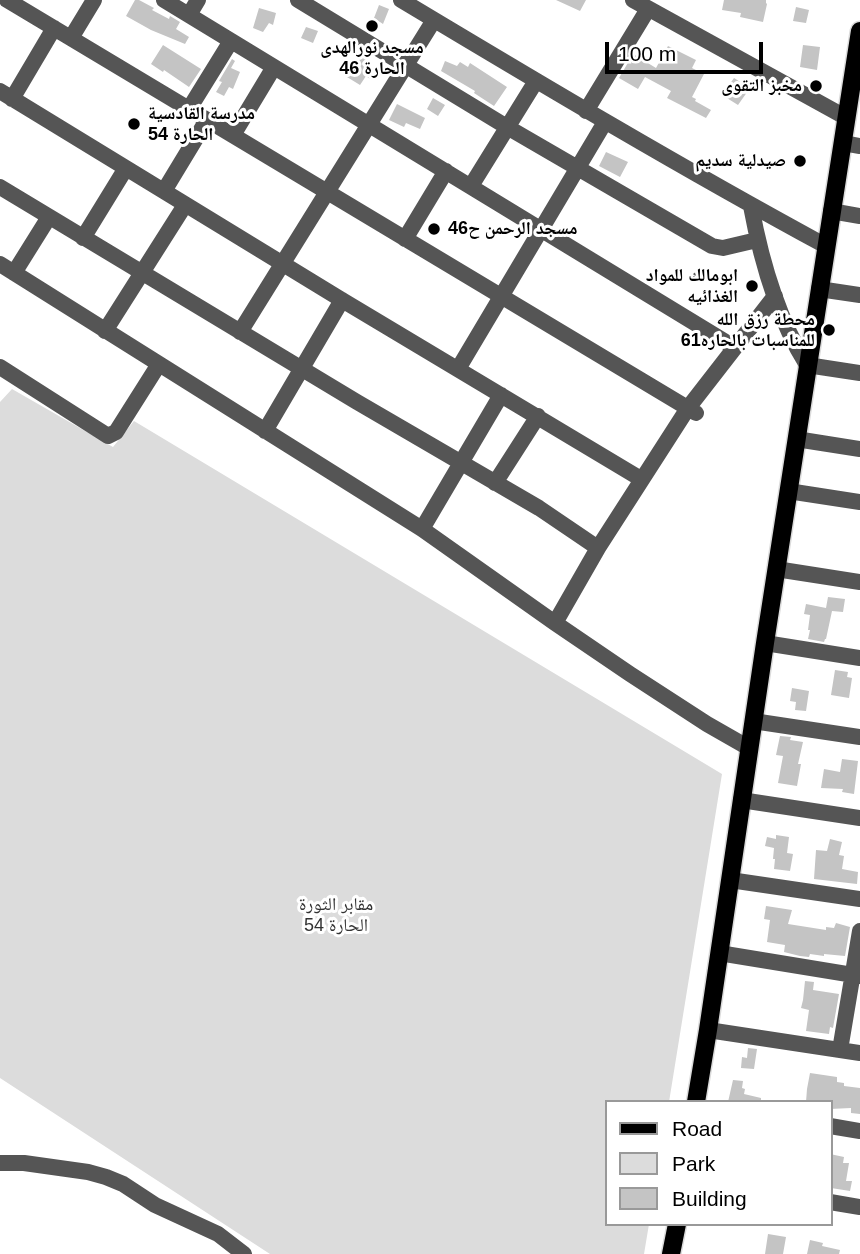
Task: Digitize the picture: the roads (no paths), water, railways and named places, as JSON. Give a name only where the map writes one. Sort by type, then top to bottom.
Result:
[{"type":"main road","points":[[695,1100],[831,211],[851,145],[847,118],[859,40]]},
{"type":"main road","points":[[671,1254],[677,1226]]},
{"type":"street","points":[[7,0],[692,411]]},
{"type":"street","points":[[71,38],[94,0]]},
{"type":"street","points":[[164,0],[734,347]]},
{"type":"street","points":[[189,15],[198,0]]},
{"type":"street","points":[[633,0],[657,8],[847,118]]},
{"type":"street","points":[[300,1],[507,127],[712,246],[723,248],[757,240]]},
{"type":"street","points":[[407,2],[586,111],[826,246]]},
{"type":"street","points":[[586,111],[657,8]]},
{"type":"street","points":[[240,332],[434,20]]},
{"type":"street","points":[[54,28],[6,95],[641,479]]},
{"type":"street","points":[[189,109],[231,41]]},
{"type":"street","points":[[233,135],[274,67]]},
{"type":"street","points":[[471,186],[536,81]]},
{"type":"street","points":[[164,191],[207,120]]},
{"type":"street","points":[[458,369],[605,122]]},
{"type":"street","points":[[83,238],[126,168]]},
{"type":"street","points":[[405,239],[446,171]]},
{"type":"street","points":[[0,187],[301,369],[539,508],[598,548]]},
{"type":"street","points":[[105,331],[185,205]]},
{"type":"street","points":[[751,206],[757,240],[775,296],[796,348],[807,365],[860,373]]},
{"type":"street","points":[[831,211],[860,216]]},
{"type":"street","points":[[14,273],[48,217]]},
{"type":"street","points":[[0,264],[422,529],[555,623],[685,710],[749,748]]},
{"type":"street","points":[[819,289],[860,295]]},
{"type":"street","points":[[555,623],[641,479],[692,411],[734,347],[775,296]]},
{"type":"street","points":[[265,431],[342,300]]},
{"type":"street","points":[[0,367],[108,436],[116,432],[159,364]]},
{"type":"street","points":[[422,529],[501,395]]},
{"type":"street","points":[[495,483],[538,416]]},
{"type":"street","points":[[796,439],[860,449]]},
{"type":"street","points":[[788,491],[860,502]]},
{"type":"street","points":[[776,569],[860,582]]},
{"type":"street","points":[[765,643],[860,658]]},
{"type":"street","points":[[753,721],[860,737]]},
{"type":"street","points":[[741,800],[860,818]]},
{"type":"street","points":[[730,880],[860,899]]},
{"type":"street","points":[[840,1050],[856,975],[860,931]]},
{"type":"street","points":[[719,953],[856,975]]},
{"type":"street","points":[[708,1030],[860,1053]]},
{"type":"street","points":[[832,1126],[860,1131]]},
{"type":"street","points":[[0,1163],[24,1163],[106,1177],[123,1184],[155,1205],[218,1234],[244,1254]]},
{"type":"street","points":[[832,1202],[859,1202]]},
{"type":"place","name":"مسجد نورالهدى الحارة 46","points":[[372,26]]},
{"type":"place","name":"مخبز التقوى","points":[[816,86]]},
{"type":"place","name":"مدرسة القادسية الحارة 54","points":[[134,124]]},
{"type":"place","name":"صيدلية سديم","points":[[800,161]]},
{"type":"place","name":"مسجد الرحمن ح46","points":[[434,229]]},
{"type":"place","name":"ابومالك للمواد الغذائيه","points":[[752,286]]},
{"type":"place","name":"محطة رزق الله للمناسبات بالحاره61","points":[[829,330]]},
{"type":"park label","name":"مقابر الثورة الحارة 54","points":[[336,915]]}]
